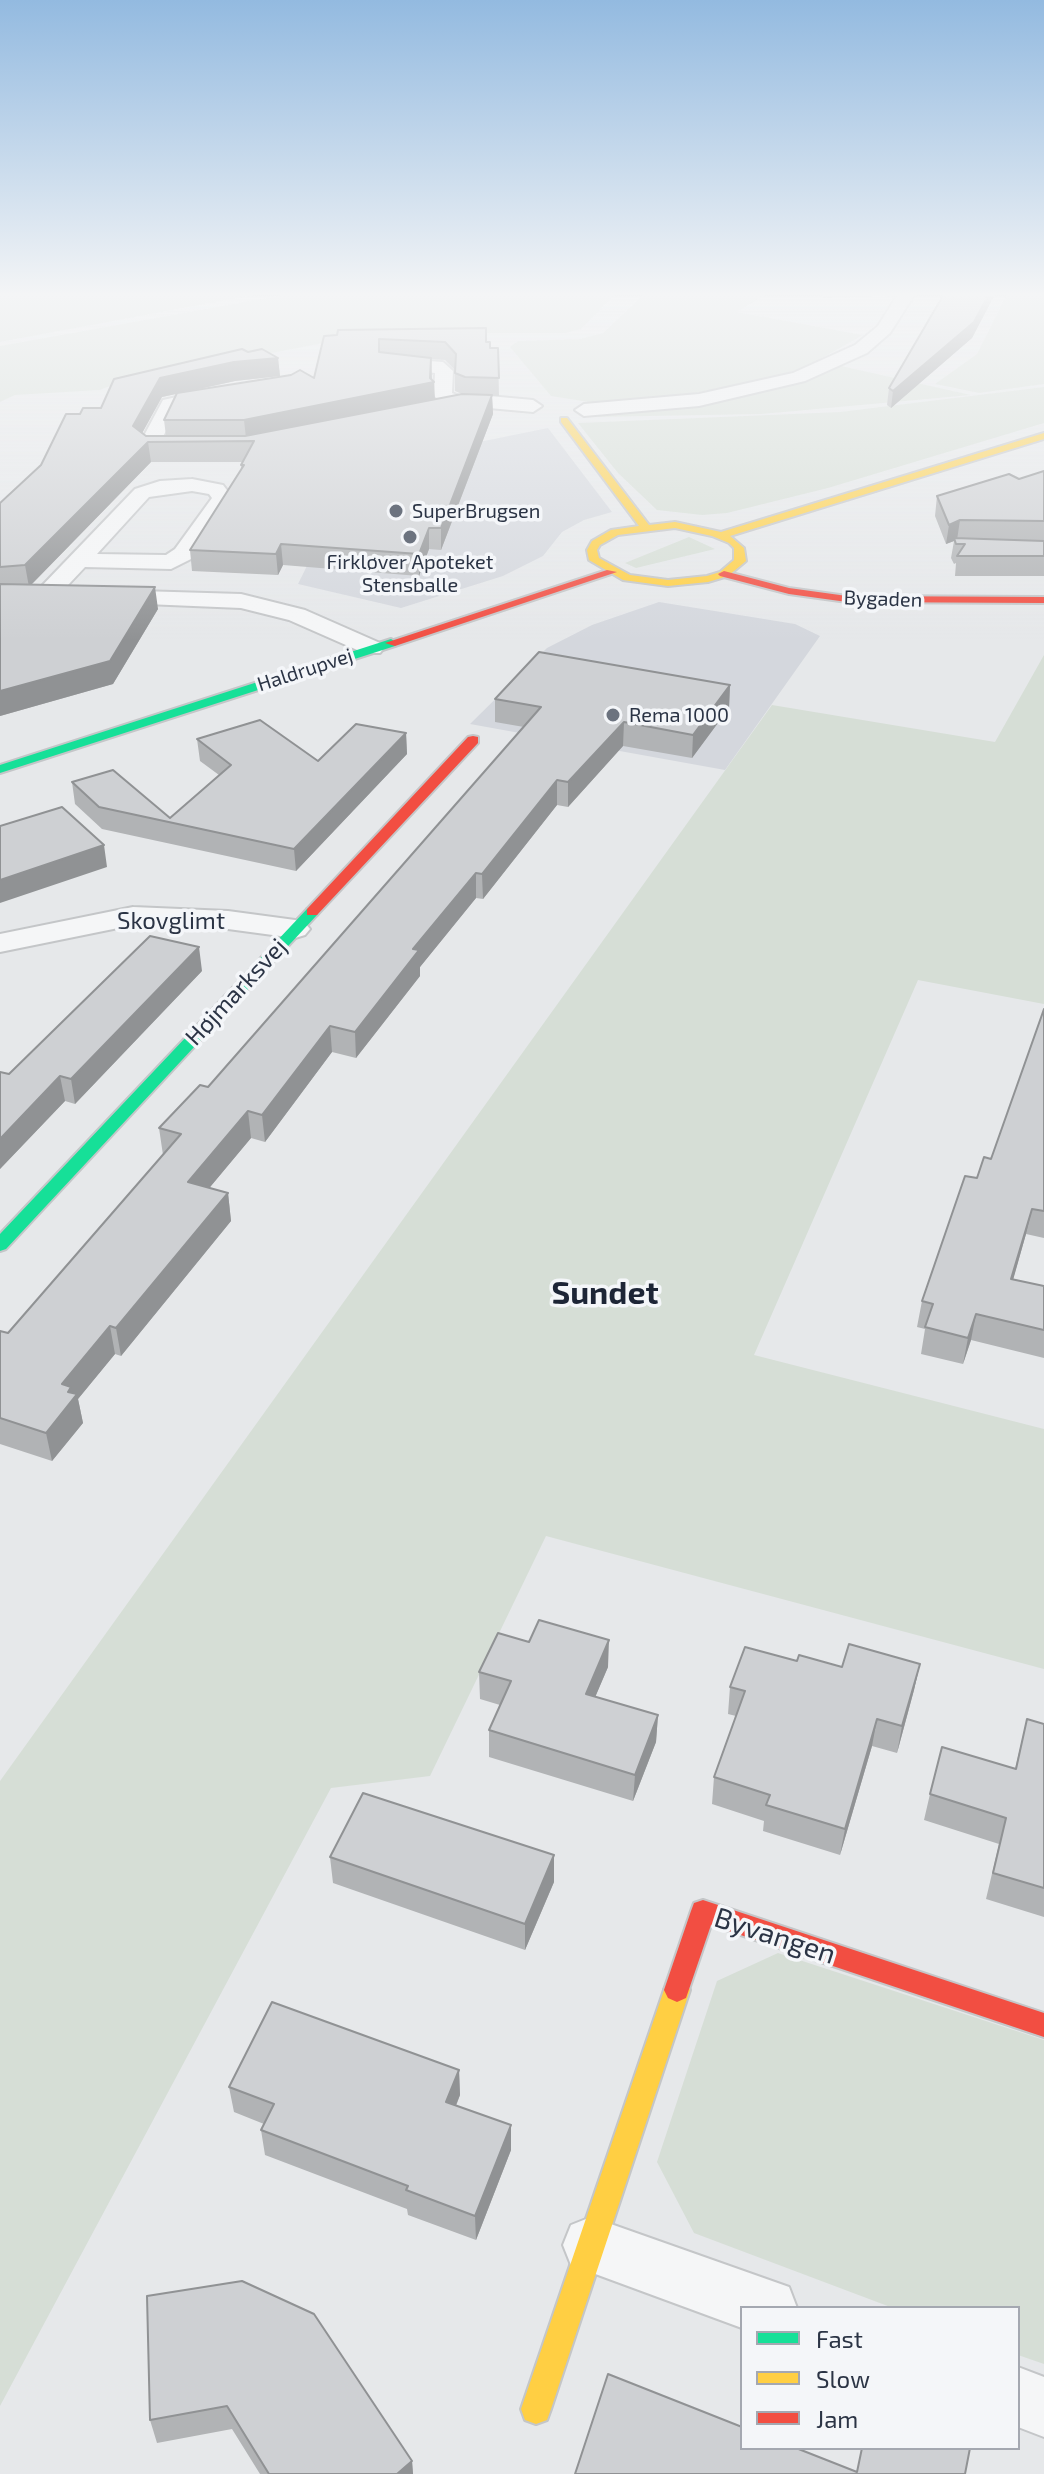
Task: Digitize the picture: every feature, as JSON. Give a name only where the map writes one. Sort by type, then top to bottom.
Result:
[{"type":"street","points":[[167,409],[148,447],[204,447]]},
{"type":"street","points":[[416,413],[434,409]]},
{"type":"street","points":[[553,409],[645,526]]},
{"type":"street","points":[[557,409],[580,416],[584,410],[590,409]]},
{"type":"street","points":[[722,535],[1044,436]]},
{"type":"street","points":[[45,596],[142,493],[160,487],[192,485],[216,489],[223,498],[183,554],[171,562],[81,560]]},
{"type":"street","points":[[645,526],[689,527],[722,535],[733,541],[741,556],[736,566],[724,574],[668,583],[611,572],[594,560],[592,550],[596,543],[615,532],[645,526]]},
{"type":"street","name":"Haldrupvej","points":[[0,769],[611,572]]},
{"type":"street","name":"Bygaden","points":[[724,574],[789,591],[847,599],[1044,600]]},
{"type":"street","points":[[15,596],[241,601],[297,615],[372,648]]},
{"type":"street","name":"Højmarksvej","points":[[0,1245],[473,740]]},
{"type":"street","name":"Skovglimt","points":[[0,943],[133,916],[228,920],[295,929]]},
{"type":"street","name":"Byvangen","points":[[536,2409],[703,1911],[1044,2025]]},
{"type":"street","points":[[591,2245],[762,2306]]},
{"type":"street","points":[[1020,2398],[1044,2407]]},
{"type":"shaded area","points":[[639,409],[812,409],[762,414],[593,417]]},
{"type":"shaded area","points":[[1044,409],[1044,423],[828,488],[727,513],[702,515],[657,510],[618,473],[578,423],[840,412]]},
{"type":"shaded area","points":[[548,428],[612,512],[584,520],[562,532],[543,556],[503,576],[401,608],[298,584],[356,467]]},
{"type":"shaded area","points":[[689,537],[715,549],[636,568],[625,563]]},
{"type":"shaded area","points":[[659,602],[795,624],[820,636],[725,770],[470,724],[547,648],[592,625]]},
{"type":"shaded area","points":[[1044,655],[1044,1004],[918,980],[754,1355],[1044,1429],[1044,1669],[546,1536],[430,1776],[331,1788],[0,2406],[0,1781],[772,705],[995,742]]},
{"type":"shaded area","points":[[778,1953],[1044,2040],[1044,2364],[1020,2356],[1020,2306],[888,2306],[694,2233],[657,2162],[717,1981]]},
{"type":"building","points":[[82,409],[142,409],[133,426],[146,436],[245,436],[382,409],[486,409],[441,528],[429,528],[419,554],[281,544],[276,554],[190,550],[244,465],[241,465],[254,441],[148,442],[25,565],[0,567],[0,503],[41,465],[66,414],[80,414]]},
{"type":"building","points":[[169,409],[297,409],[244,420],[164,420]]},
{"type":"building","points":[[1044,471],[1044,521],[960,520],[949,525],[937,496],[1009,474],[1019,479]]},
{"type":"building","points":[[954,538],[1044,541],[1044,556],[957,556],[965,544],[956,544]]},
{"type":"building","points":[[0,584],[155,587],[110,661],[0,691]]},
{"type":"building","points":[[539,652],[730,685],[693,735],[624,722],[568,782],[557,780],[482,874],[476,873],[413,949],[419,950],[355,1032],[330,1026],[262,1115],[248,1111],[188,1182],[228,1193],[116,1328],[110,1326],[62,1384],[71,1387],[68,1392],[77,1394],[46,1433],[0,1418],[0,1331],[8,1333],[181,1134],[159,1128],[200,1085],[208,1087],[541,707],[495,699]]},
{"type":"building","points":[[260,720],[318,761],[356,724],[406,733],[294,849],[99,807],[72,782],[113,770],[170,818],[231,765],[197,739]]},
{"type":"building","points":[[62,807],[104,845],[0,880],[0,826]]},
{"type":"building","points":[[150,936],[199,947],[71,1079],[60,1076],[0,1139],[0,1072],[9,1074]]},
{"type":"building","points":[[1044,1009],[1044,1211],[1032,1209],[1011,1279],[1044,1286],[1044,1330],[976,1314],[968,1338],[925,1327],[933,1304],[922,1301],[965,1176],[977,1178],[984,1157],[991,1159]]},
{"type":"building","points":[[539,1620],[609,1640],[586,1694],[658,1715],[635,1775],[489,1730],[511,1681],[479,1672],[498,1633],[529,1642]]},
{"type":"building","points":[[849,1644],[920,1664],[902,1726],[877,1719],[845,1829],[766,1805],[770,1795],[714,1777],[745,1691],[730,1687],[745,1647],[797,1661],[799,1655],[842,1667]]},
{"type":"building","points":[[1027,1719],[1044,1724],[1044,1888],[993,1873],[1006,1818],[930,1794],[942,1747],[1016,1769]]},
{"type":"building","points":[[363,1793],[554,1855],[525,1924],[330,1857]]},
{"type":"building","points":[[272,2002],[459,2070],[446,2102],[511,2125],[475,2216],[406,2190],[408,2186],[261,2130],[274,2104],[229,2087]]},
{"type":"building","points":[[242,2281],[314,2314],[412,2461],[397,2474],[269,2474],[227,2406],[150,2420],[147,2296]]},
{"type":"building","points":[[608,2374],[740,2426],[740,2450],[801,2450],[857,2472],[862,2450],[970,2450],[965,2474],[575,2474]]},
{"type":"traffic: fast","points":[[0,769],[391,643]]},
{"type":"traffic: fast","points":[[0,1245],[312,912]]},
{"type":"traffic: slow","points":[[564,420],[645,526]]},
{"type":"traffic: slow","points":[[722,535],[1044,436]]},
{"type":"traffic: slow","points":[[675,525],[715,533],[733,541],[739,548],[740,561],[724,574],[708,579],[668,583],[627,578],[594,560],[592,550],[596,543],[615,532],[675,525]]},
{"type":"traffic: slow","points":[[536,2409],[677,1990]]},
{"type":"traffic: jam","points":[[391,643],[611,572]]},
{"type":"traffic: jam","points":[[724,574],[789,591],[847,599],[1044,600]]},
{"type":"traffic: jam","points":[[312,912],[473,740]]},
{"type":"traffic: jam","points":[[677,1990],[703,1911],[1044,2025]]},
{"type":"place","name":"SuperBrugsen","points":[[396,511]]},
{"type":"place","name":"Firkløver Apoteket Stensballe","points":[[410,537]]},
{"type":"place","name":"Rema 1000","points":[[613,715]]},
{"type":"district","name":"Sundet","points":[[605,1293]]}]
